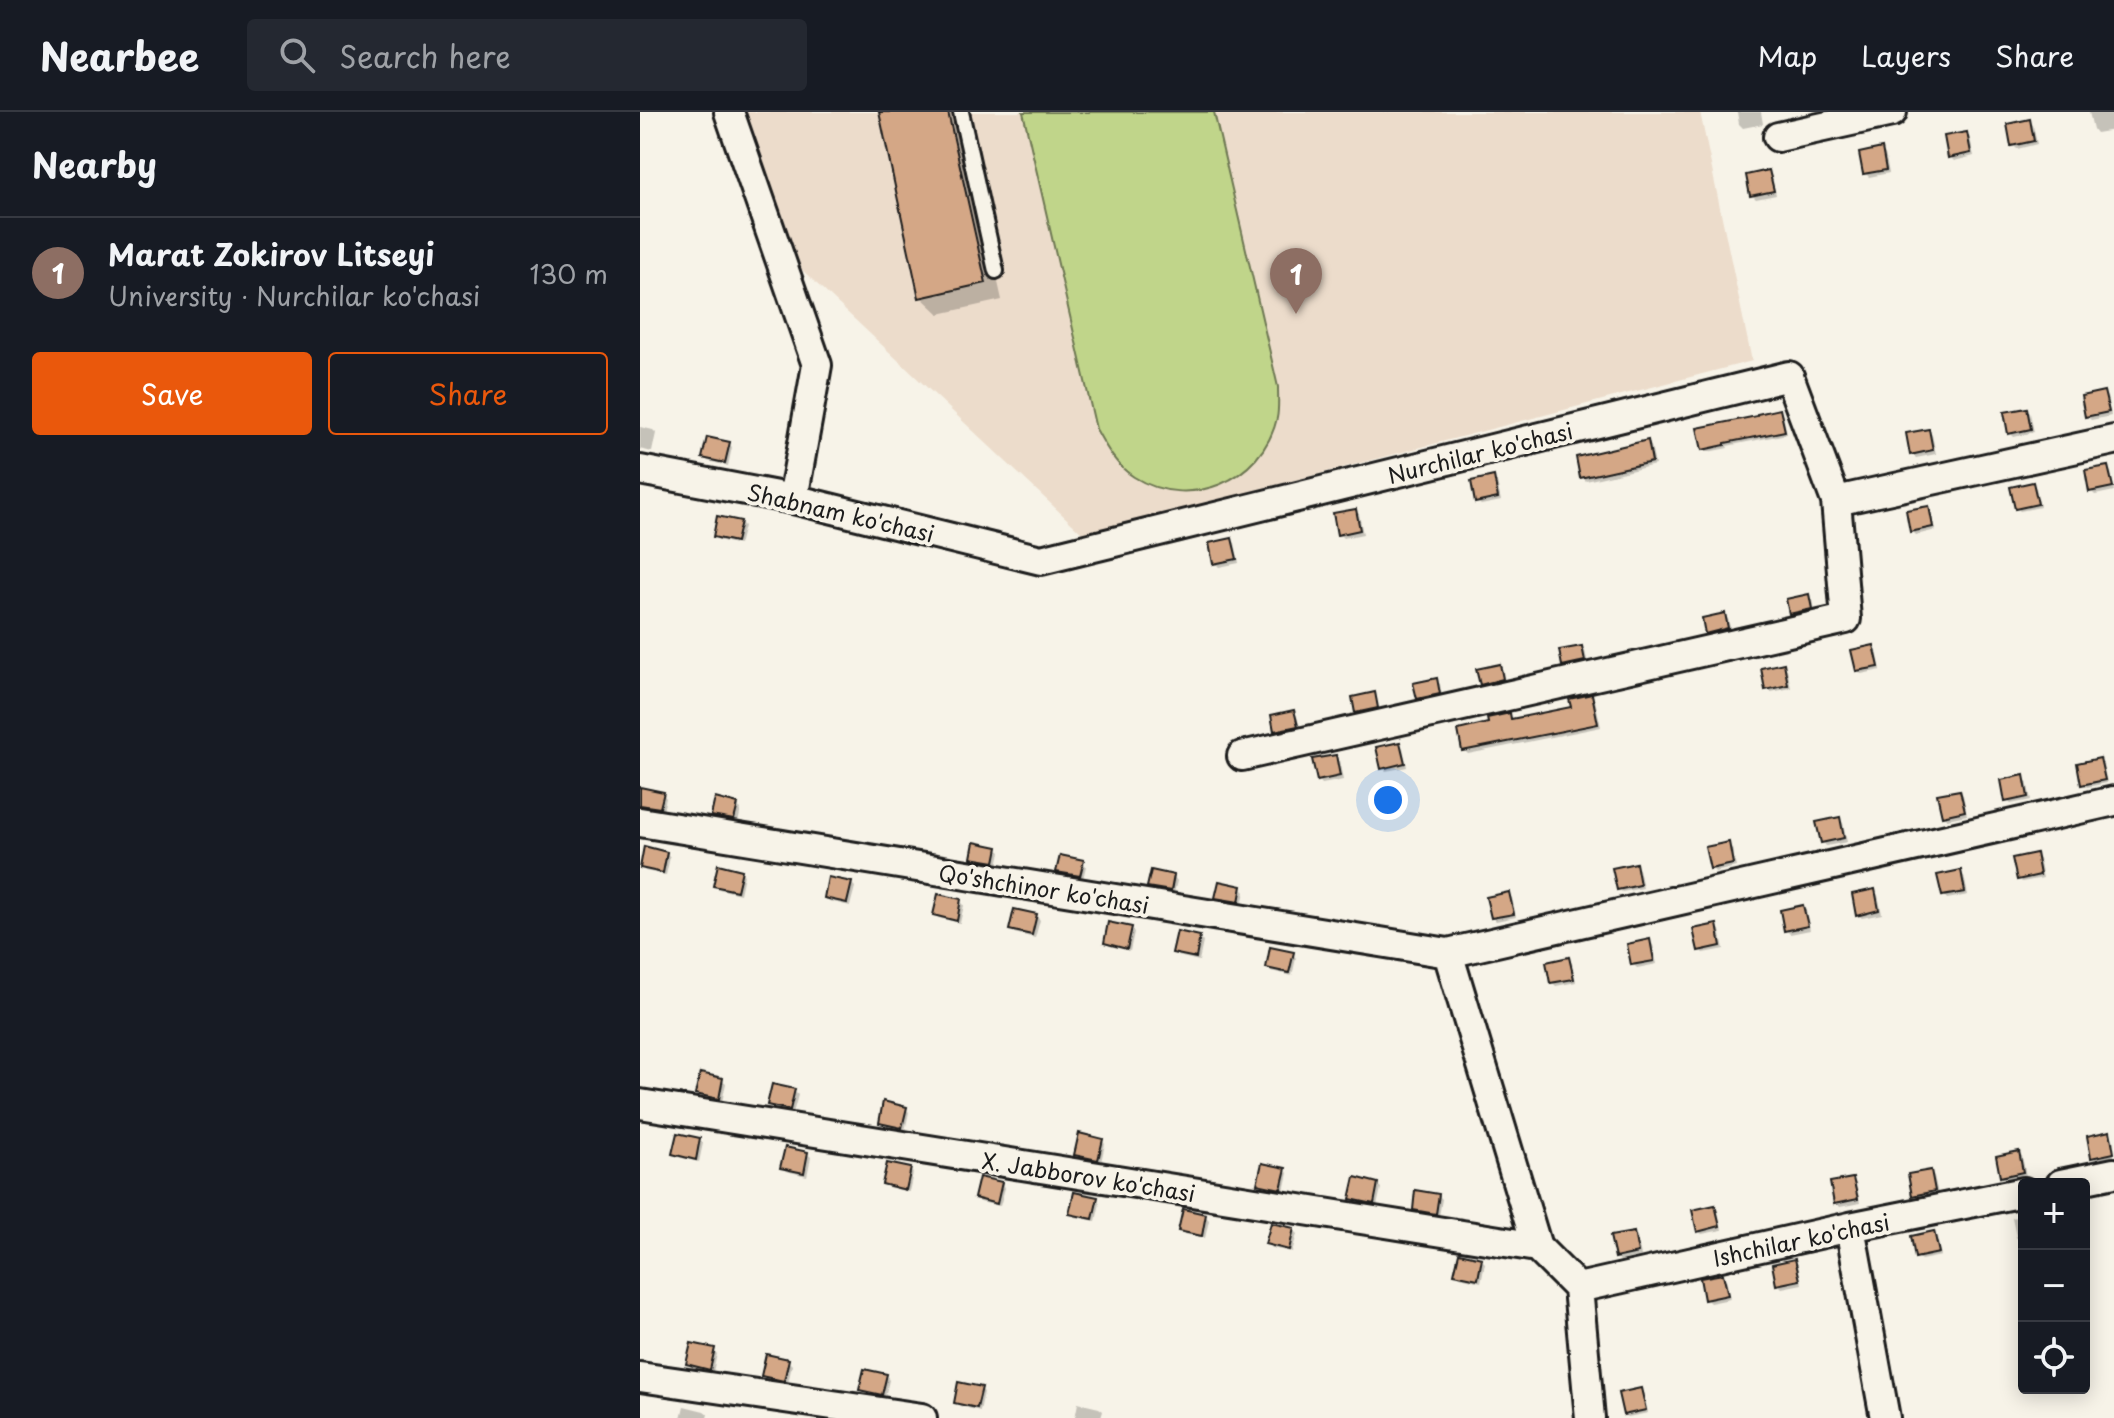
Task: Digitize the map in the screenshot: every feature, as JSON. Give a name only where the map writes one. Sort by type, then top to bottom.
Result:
[{"type":"street","points":[[729,112],[817,365],[793,499]]},
{"type":"street","points":[[1778,137],[1892,112]]},
{"type":"street","name":"Nurchilar ko'chasi","points":[[1041,560],[1789,376],[1836,501],[1846,619],[1242,756]]},
{"type":"street","points":[[1836,501],[2114,440]]},
{"type":"street","name":"Shabnam ko'chasi","points":[[640,470],[793,499],[1041,560]]},
{"type":"street","points":[[1590,1418],[1578,1288],[1537,1247],[1448,953],[2114,801]]},
{"type":"street","name":"Qo'shchinor ko'chasi","points":[[640,822],[1448,953]]},
{"type":"street","name":"X. Jabborov ko'chasi","points":[[640,1104],[1537,1247]]},
{"type":"street","points":[[2090,1178],[2114,1173]]},
{"type":"street","name":"Ishchilar ko'chasi","points":[[1578,1288],[2018,1193]]},
{"type":"street","points":[[1850,1227],[1885,1418]]},
{"type":"street","points":[[640,1377],[922,1418]]},
{"type":"lane","points":[[961,112],[996,271]]},
{"type":"shaded area","points":[[744,112],[1700,112],[1752,361],[1084,535],[800,268]]},
{"type":"green space","points":[[1023,112],[1214,112],[1278,387],[1278,414],[1269,440],[1256,459],[1239,474],[1199,490],[1177,491],[1155,487],[1128,473],[1104,443],[1096,429]]},
{"type":"building","points":[[879,112],[948,112],[986,283],[919,298]]},
{"type":"building","points":[[2030,119],[2034,141],[2011,146],[2007,124]]},
{"type":"building","points":[[1967,132],[1971,153],[1948,158],[1944,136]]},
{"type":"building","points":[[1882,148],[1886,170],[1863,174],[1859,153]]},
{"type":"building","points":[[1769,170],[1774,191],[1750,196],[1746,175]]},
{"type":"building","points":[[2104,391],[2109,412],[2085,417],[2081,396]]},
{"type":"building","points":[[2027,408],[2031,429],[2008,434],[2004,412]]},
{"type":"building","points":[[1780,409],[1785,431],[1702,450],[1697,428]]},
{"type":"building","points":[[1929,429],[1933,450],[1910,455],[1906,433]]},
{"type":"building","points":[[707,437],[730,442],[725,463],[702,458]]},
{"type":"building","points":[[1648,440],[1652,462],[1580,478],[1576,457]]},
{"type":"building","points":[[2108,466],[2113,487],[2089,492],[2085,470]]},
{"type":"building","points":[[1494,476],[1498,498],[1475,503],[1471,481]]},
{"type":"building","points":[[2033,482],[2038,504],[2015,509],[2010,487]]},
{"type":"building","points":[[1929,506],[1933,527],[1910,532],[1906,510]]},
{"type":"building","points":[[1356,509],[1360,530],[1337,535],[1333,513]]},
{"type":"building","points":[[717,516],[741,521],[736,542],[713,537]]},
{"type":"building","points":[[1232,538],[1237,559],[1213,564],[1209,543]]},
{"type":"building","points":[[1809,594],[1812,609],[1789,614],[1786,599]]},
{"type":"building","points":[[1725,613],[1728,628],[1705,634],[1702,618]]},
{"type":"building","points":[[1874,645],[1879,667],[1856,671],[1851,650]]},
{"type":"building","points":[[1582,646],[1585,661],[1562,666],[1559,650]]},
{"type":"building","points":[[1784,663],[1788,685],[1765,690],[1761,668]]},
{"type":"building","points":[[1500,664],[1503,679],[1480,685],[1476,669]]},
{"type":"building","points":[[1437,678],[1440,694],[1417,699],[1413,683]]},
{"type":"building","points":[[1375,692],[1378,708],[1355,713],[1352,697]]},
{"type":"building","points":[[1592,694],[1598,724],[1462,751],[1458,730],[1488,723],[1487,718],[1510,713],[1511,719],[1571,707],[1569,699]]},
{"type":"building","points":[[1294,710],[1298,726],[1274,731],[1271,715]]},
{"type":"building","points":[[1400,742],[1405,763],[1381,769],[1376,747]]},
{"type":"building","points":[[1336,755],[1340,776],[1317,781],[1312,759]]},
{"type":"building","points":[[2100,758],[2105,780],[2081,785],[2077,763]]},
{"type":"building","points":[[2024,775],[2028,797],[2005,802],[2001,780]]},
{"type":"building","points":[[640,787],[664,792],[660,808],[640,805]]},
{"type":"building","points":[[1960,790],[1965,811],[1942,816],[1937,794]]},
{"type":"building","points":[[715,798],[738,804],[734,820],[711,816]]},
{"type":"building","points":[[1840,817],[1844,838],[1821,843],[1816,822]]},
{"type":"building","points":[[974,842],[998,847],[995,862],[971,858]]},
{"type":"building","points":[[1729,842],[1733,864],[1710,869],[1705,847]]},
{"type":"building","points":[[644,846],[667,852],[663,873],[640,868]]},
{"type":"building","points":[[2036,853],[2040,875],[2017,880],[2012,858]]},
{"type":"building","points":[[1060,855],[1084,860],[1080,876],[1056,872]]},
{"type":"building","points":[[1636,863],[1640,885],[1617,890],[1612,868]]},
{"type":"building","points":[[718,864],[742,870],[737,891],[713,886]]},
{"type":"building","points":[[1151,870],[1174,875],[1171,891],[1147,887]]},
{"type":"building","points":[[1961,870],[1965,892],[1942,896],[1937,875]]},
{"type":"building","points":[[828,877],[852,882],[847,903],[824,898]]},
{"type":"building","points":[[1219,881],[1242,886],[1239,902],[1215,898]]},
{"type":"building","points":[[1875,889],[1879,910],[1856,916],[1852,894]]},
{"type":"building","points":[[1509,892],[1514,914],[1491,918],[1486,897]]},
{"type":"building","points":[[938,894],[961,899],[957,921],[933,915]]},
{"type":"building","points":[[1803,905],[1808,926],[1784,931],[1780,910]]},
{"type":"building","points":[[1014,909],[1037,914],[1032,935],[1009,930]]},
{"type":"building","points":[[1108,922],[1132,927],[1127,949],[1104,943]]},
{"type":"building","points":[[1717,924],[1721,946],[1698,951],[1693,929]]},
{"type":"building","points":[[1177,931],[1200,936],[1196,958],[1172,953]]},
{"type":"building","points":[[1650,939],[1654,961],[1631,965],[1627,944]]},
{"type":"building","points":[[1270,947],[1294,952],[1289,973],[1266,968]]},
{"type":"building","points":[[1569,957],[1574,979],[1550,983],[1546,962]]},
{"type":"building","points":[[700,1073],[723,1078],[719,1099],[695,1094]]},
{"type":"building","points":[[772,1084],[795,1089],[790,1110],[767,1105]]},
{"type":"building","points":[[883,1101],[907,1107],[902,1128],[879,1123]]},
{"type":"building","points":[[2110,1131],[2114,1153],[2091,1158],[2087,1136]]},
{"type":"building","points":[[677,1133],[700,1138],[696,1160],[672,1154]]},
{"type":"building","points":[[1079,1133],[1103,1139],[1098,1160],[1074,1155]]},
{"type":"building","points":[[785,1147],[808,1152],[804,1173],[780,1168]]},
{"type":"building","points":[[2019,1151],[2023,1172],[2000,1177],[1996,1156]]},
{"type":"building","points":[[887,1163],[911,1168],[906,1190],[882,1184]]},
{"type":"building","points":[[1262,1163],[1286,1168],[1281,1189],[1257,1184]]},
{"type":"building","points":[[1931,1170],[1935,1191],[1912,1196],[1908,1174]]},
{"type":"building","points":[[979,1177],[1002,1182],[997,1204],[974,1198]]},
{"type":"building","points":[[1355,1177],[1378,1183],[1374,1204],[1350,1199]]},
{"type":"building","points":[[1853,1178],[1858,1199],[1834,1204],[1830,1182]]},
{"type":"building","points":[[1415,1190],[1439,1194],[1436,1214],[1413,1210]]},
{"type":"building","points":[[1074,1192],[1098,1197],[1093,1219],[1069,1214]]},
{"type":"building","points":[[1715,1205],[1720,1226],[1697,1232],[1692,1210]]},
{"type":"building","points":[[1183,1209],[1206,1214],[1202,1236],[1178,1231]]},
{"type":"building","points":[[1271,1223],[1294,1228],[1289,1250],[1265,1244]]},
{"type":"building","points":[[1934,1231],[1939,1253],[1915,1258],[1911,1236]]},
{"type":"building","points":[[1634,1232],[1638,1253],[1615,1258],[1610,1236]]},
{"type":"building","points":[[1459,1253],[1482,1258],[1478,1279],[1454,1274]]},
{"type":"building","points":[[1795,1259],[1800,1280],[1776,1285],[1772,1264]]},
{"type":"building","points":[[1723,1274],[1728,1295],[1704,1300],[1700,1278]]},
{"type":"building","points":[[691,1343],[715,1348],[710,1370],[686,1364]]},
{"type":"building","points":[[766,1354],[789,1359],[784,1381],[761,1376]]},
{"type":"building","points":[[864,1369],[887,1374],[882,1395],[859,1390]]},
{"type":"building","points":[[958,1382],[982,1387],[977,1408],[954,1403]]},
{"type":"building","points":[[1641,1388],[1646,1410],[1623,1415],[1618,1393]]},
{"type":"place","name":"Marat Zokirov Litseyi","points":[[1296,314]]}]
